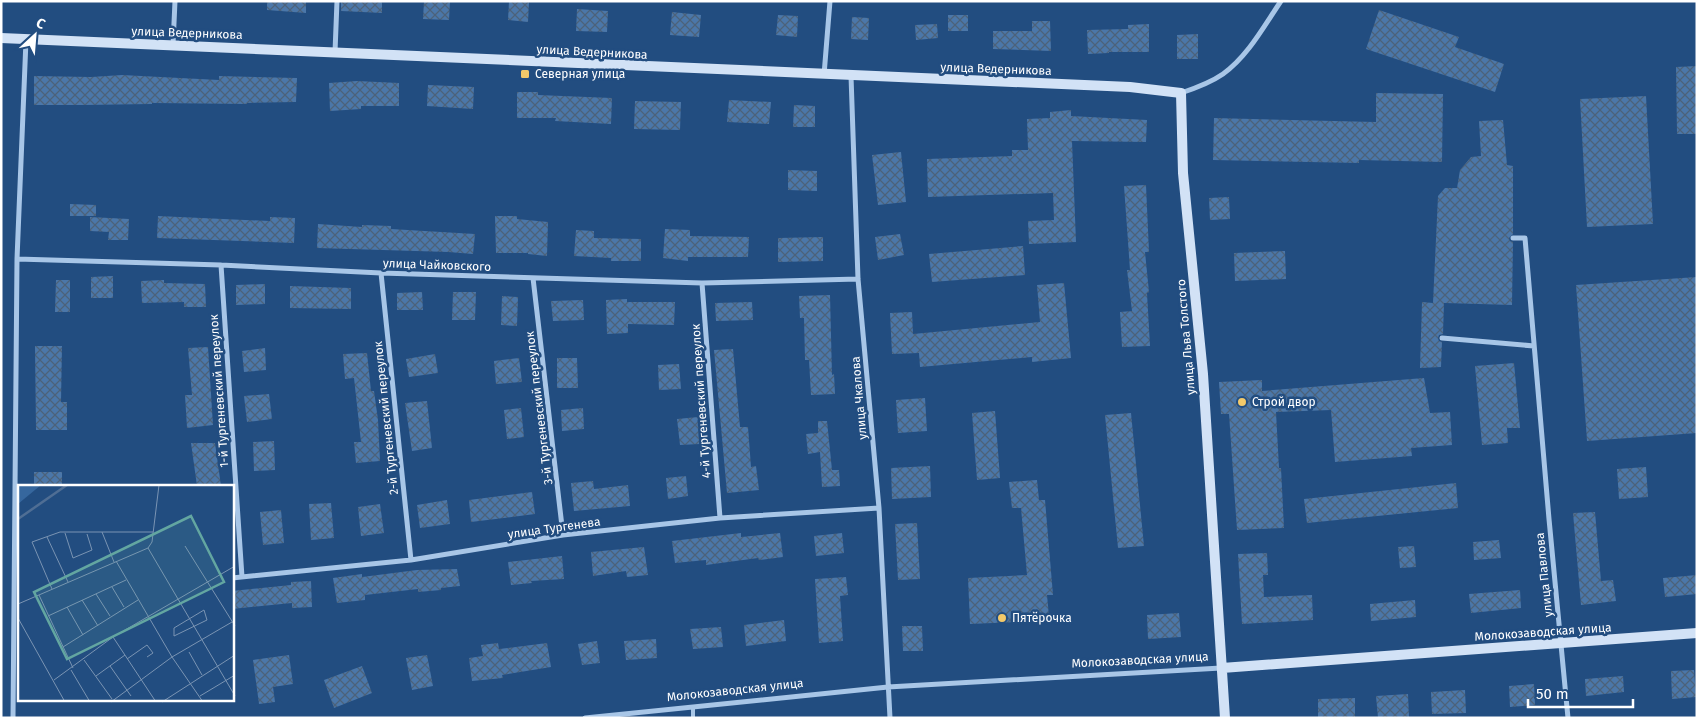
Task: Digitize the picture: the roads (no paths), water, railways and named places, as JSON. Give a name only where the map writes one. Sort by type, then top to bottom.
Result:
[{"type":"street","points":[[173,45],[175,1]]},
{"type":"street","points":[[335,52],[337,1]]},
{"type":"street","points":[[824,75],[830,1]]},
{"type":"street","points":[[1181,93],[1205,85],[1224,74],[1241,58],[1281,1]]},
{"type":"street","name":"улица Ведерникова","points":[[1,38],[1130,87],[1181,93]]},
{"type":"street","points":[[13,718],[16,599],[17,259],[26,39]]},
{"type":"street","name":"улица Чкалова","points":[[851,76],[858,279],[879,508],[890,718]]},
{"type":"street","name":"улица Льва Толстого","points":[[1181,93],[1183,173],[1203,374],[1226,718]]},
{"type":"street","name":"улица Павлова","points":[[1513,238],[1525,238],[1548,519],[1568,718]]},
{"type":"street","name":"улица Чайковского","points":[[17,259],[220,265],[381,273],[702,282],[858,279]]},
{"type":"street","name":"1-й Тургеневский переулок","points":[[220,265],[242,577]]},
{"type":"street","name":"2-й Тургеневский переулок","points":[[381,273],[412,560]]},
{"type":"street","name":"3-й Тургеневский переулок","points":[[534,278],[563,535]]},
{"type":"street","name":"4-й Тургеневский переулок","points":[[702,282],[720,518]]},
{"type":"street","points":[[1442,338],[1534,346]]},
{"type":"street","name":"улица Тургенева","points":[[234,578],[412,560],[563,535],[720,518],[879,508]]},
{"type":"street","name":"Молокозаводская улица","points":[[585,718],[888,687],[1222,668],[1697,633]]},
{"type":"lane","points":[[692,707],[693,718]]},
{"type":"place","name":"Северная улица","points":[[525,74]]},
{"type":"place","name":"Строй двор","points":[[1242,402]]},
{"type":"place","name":"Пятёрочка","points":[[1002,618]]}]
